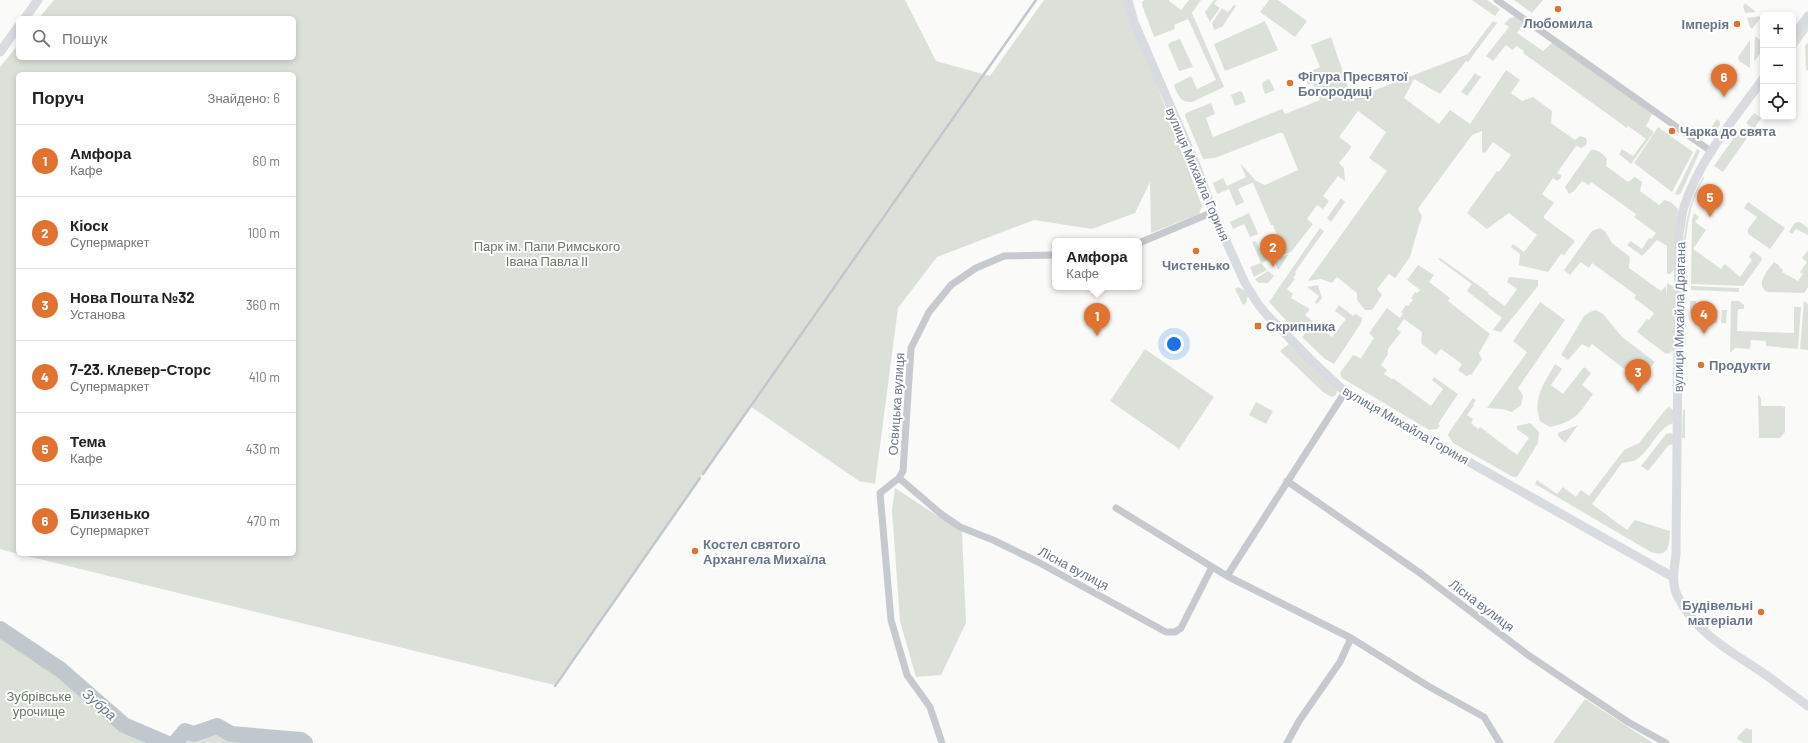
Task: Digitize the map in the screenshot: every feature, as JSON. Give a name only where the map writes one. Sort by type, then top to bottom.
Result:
[{"type":"street","points":[[26,16],[38,0]]},
{"type":"street","name":"вулиця Михайла Гориня","points":[[1128,0],[1134,22],[1196,165],[1213,212],[1243,278],[1258,304],[1343,394],[1673,577]]},
{"type":"street","points":[[1496,0],[1712,152]]},
{"type":"street","points":[[1796,33],[1808,16]]},
{"type":"street","points":[[0,52],[16,30]]},
{"type":"street","name":"вулиця Михайла Драгана","points":[[1673,577],[1676,555],[1679,234],[1684,208],[1691,188],[1712,152],[1760,83]]},
{"type":"street","points":[[1142,241],[1213,212]]},
{"type":"street","name":"Освицька вулиця","points":[[900,478],[903,471],[911,348],[929,312],[951,285],[976,268],[1004,256],[1052,256]]},
{"type":"street","points":[[1227,576],[1343,394]]},
{"type":"street","points":[[900,478],[880,494],[891,620],[907,675],[930,707],[942,743]]},
{"type":"street","name":"Лісна вулиця","points":[[900,478],[930,506],[956,524],[1038,562],[1166,632],[1175,632],[1181,628],[1212,567]]},
{"type":"street","name":"Лісна вулиця","points":[[1287,481],[1420,573],[1528,655],[1628,722],[1666,743]]},
{"type":"street","points":[[1116,508],[1227,576],[1351,638],[1428,686],[1484,718],[1500,743]]},
{"type":"street","points":[[1673,577],[1678,596],[1692,618],[1710,638],[1808,706]]},
{"type":"street","points":[[1287,743],[1299,721],[1340,662],[1351,638]]},
{"type":"green space","name":"Парк ім. Папи Римського Івана Павла ІІ","points":[[54,0],[905,0],[936,61],[990,76],[1044,0],[1125,0],[1202,206],[1199,214],[1151,233],[1150,182],[1135,213],[1092,229],[1034,220],[937,257],[898,308],[875,484],[859,481],[750,406],[554,685],[27,556],[296,556],[296,72],[16,72],[16,553],[0,549],[0,67],[16,47],[16,60],[296,60],[296,16],[41,16]]},
{"type":"green space","points":[[1144,0],[1169,0],[1181,10],[1189,0],[1201,0],[1192,13],[1224,87],[1192,102],[1182,100],[1180,98],[1174,85],[1191,76],[1197,89],[1216,80],[1188,19],[1174,25],[1175,29],[1154,37],[1142,5]]},
{"type":"green space","points":[[1214,0],[1217,0],[1214,4],[1220,8],[1210,22],[1205,12]]},
{"type":"green space","points":[[1269,0],[1278,0],[1307,21],[1295,37],[1260,12]]},
{"type":"green space","points":[[1472,0],[1487,0],[1500,9],[1495,16]]},
{"type":"green space","points":[[1514,0],[1543,0],[1532,13]]},
{"type":"green space","points":[[1745,3],[1756,12],[1745,13],[1743,6]]},
{"type":"green space","points":[[1234,5],[1236,6],[1222,27],[1214,30],[1212,23],[1222,8],[1228,12]]},
{"type":"green space","points":[[1760,16],[1760,19],[1752,29],[1747,18]]},
{"type":"green space","points":[[1515,17],[1524,23],[1517,33],[1543,51],[1553,42],[1653,112],[1646,126],[1654,132],[1631,164],[1619,154],[1622,149],[1633,156],[1646,139],[1628,126],[1627,128],[1523,53],[1524,51],[1516,46],[1513,50],[1506,45],[1493,61],[1486,56],[1509,27],[1504,24],[1510,18]]},
{"type":"green space","points":[[1265,21],[1278,50],[1225,71],[1214,44]]},
{"type":"green space","points":[[1493,21],[1497,23],[1468,62],[1466,61],[1440,94],[1414,79],[1404,98],[1439,124],[1450,110],[1470,124],[1506,70],[1520,80],[1511,93],[1522,101],[1533,97],[1552,111],[1551,123],[1575,140],[1580,136],[1586,138],[1586,145],[1581,148],[1576,146],[1557,173],[1561,175],[1561,178],[1557,181],[1553,178],[1542,194],[1554,203],[1544,218],[1575,241],[1564,255],[1561,254],[1548,272],[1519,265],[1520,254],[1511,247],[1513,244],[1524,252],[1537,235],[1509,213],[1487,229],[1467,213],[1497,171],[1499,172],[1511,155],[1493,142],[1485,153],[1482,152],[1482,131],[1472,135],[1418,209],[1422,216],[1410,257],[1395,278],[1389,274],[1377,289],[1382,295],[1372,310],[1365,310],[1357,300],[1357,293],[1337,277],[1332,283],[1321,279],[1308,281],[1387,171],[1369,158],[1386,132],[1358,111],[1339,137],[1351,146],[1339,163],[1344,168],[1345,181],[1338,176],[1323,196],[1329,201],[1323,209],[1317,205],[1307,219],[1313,224],[1291,252],[1261,263],[1252,242],[1256,241],[1262,254],[1281,245],[1253,183],[1254,182],[1238,189],[1244,202],[1236,206],[1229,189],[1217,194],[1213,183],[1223,178],[1227,186],[1246,177],[1240,163],[1256,181],[1265,185],[1298,170],[1283,133],[1279,133],[1215,158],[1203,159],[1185,116],[1186,113],[1211,103],[1215,114],[1206,118],[1213,137],[1282,109],[1285,114],[1320,100],[1313,83],[1308,85],[1304,74],[1320,67],[1311,45],[1331,37],[1352,99],[1468,54]]},
{"type":"green space","points":[[1808,23],[1808,31],[1796,47],[1796,40]]},
{"type":"green space","points":[[1755,36],[1760,40],[1760,54],[1754,62]]},
{"type":"green space","points":[[1180,39],[1193,67],[1179,71],[1168,45],[1171,42]]},
{"type":"green space","points":[[1750,40],[1750,68],[1739,61],[1738,57]]},
{"type":"green space","points":[[1808,42],[1808,71],[1806,69],[1805,46]]},
{"type":"green space","points":[[1475,73],[1481,77],[1467,96],[1461,92]]},
{"type":"green space","points":[[1269,79],[1275,90],[1265,94],[1262,85],[1263,82]]},
{"type":"green space","points":[[1240,91],[1242,92],[1246,102],[1235,106],[1231,95]]},
{"type":"green space","points":[[1754,113],[1760,117],[1754,129],[1746,123]]},
{"type":"green space","points":[[1717,119],[1720,122],[1720,125],[1712,135],[1706,135]]},
{"type":"green space","points":[[1658,127],[1693,152],[1672,192],[1634,163]]},
{"type":"green space","points":[[1740,129],[1749,135],[1723,172],[1714,166]]},
{"type":"green space","points":[[1697,149],[1700,151],[1681,193],[1678,195],[1675,194]]},
{"type":"green space","points":[[1591,150],[1598,151],[1602,154],[1607,159],[1606,166],[1628,182],[1635,177],[1642,182],[1640,191],[1659,205],[1664,200],[1671,202],[1678,209],[1674,270],[1670,274],[1667,274],[1667,246],[1657,240],[1642,256],[1627,245],[1631,241],[1642,249],[1649,238],[1651,239],[1656,233],[1634,217],[1636,214],[1591,182],[1589,185],[1582,181],[1574,191],[1569,194],[1565,187]]},
{"type":"green space","points":[[1703,177],[1704,178],[1689,216],[1685,258],[1686,285],[1683,285],[1685,230],[1691,202]]},
{"type":"green space","points":[[1341,198],[1345,202],[1331,222],[1327,218]]},
{"type":"green space","points":[[1748,202],[1785,228],[1770,249],[1748,234],[1748,229],[1757,217],[1744,208]]},
{"type":"green space","points":[[1249,213],[1258,234],[1250,237],[1244,224],[1233,229],[1230,222]]},
{"type":"green space","points":[[1694,213],[1699,217],[1695,222],[1706,230],[1693,249],[1721,269],[1725,264],[1740,277],[1752,260],[1749,257],[1753,251],[1761,257],[1762,260],[1743,286],[1691,284],[1692,220]]},
{"type":"green space","points":[[1797,222],[1800,222],[1808,228],[1808,235],[1796,229],[1792,234],[1789,232]]},
{"type":"green space","points":[[1320,228],[1324,231],[1295,272],[1296,274],[1293,278],[1295,279],[1287,289],[1293,294],[1291,298],[1310,309],[1305,315],[1332,337],[1346,319],[1335,311],[1339,305],[1353,316],[1356,314],[1362,318],[1361,323],[1334,364],[1325,359],[1302,337],[1309,329],[1301,321],[1294,329],[1269,302]]},
{"type":"green space","points":[[1600,228],[1605,231],[1612,243],[1630,257],[1629,268],[1661,291],[1666,286],[1666,300],[1667,283],[1676,288],[1674,349],[1670,353],[1666,354],[1637,332],[1647,319],[1649,320],[1654,313],[1634,298],[1636,295],[1592,263],[1589,268],[1581,262],[1570,275],[1564,270],[1592,231]]},
{"type":"green space","points":[[1808,250],[1808,287],[1804,293],[1767,292],[1763,289],[1763,277],[1774,262],[1780,266],[1779,267],[1783,270],[1782,272],[1798,281],[1803,274],[1800,272],[1807,262],[1802,258]]},
{"type":"green space","points":[[1289,254],[1278,270],[1275,262],[1279,258]]},
{"type":"green space","points":[[1440,258],[1505,306],[1517,289],[1507,282],[1509,277],[1538,280],[1538,286],[1501,332],[1493,330],[1502,318],[1467,291],[1472,284],[1438,259]]},
{"type":"green space","points":[[1261,263],[1267,270],[1254,277],[1250,267]]},
{"type":"green space","points":[[1418,265],[1434,275],[1429,282],[1450,298],[1448,301],[1490,334],[1479,353],[1482,359],[1472,374],[1466,376],[1458,370],[1462,364],[1441,349],[1436,355],[1421,343],[1422,332],[1404,319],[1397,329],[1401,332],[1388,349],[1388,354],[1381,365],[1387,370],[1384,374],[1392,379],[1393,378],[1431,406],[1443,389],[1432,380],[1434,377],[1458,394],[1438,424],[1440,426],[1437,429],[1429,430],[1342,378],[1340,373],[1353,355],[1361,358],[1374,338],[1369,333],[1387,308],[1400,318],[1403,314],[1401,312],[1406,305],[1408,306],[1413,300],[1411,298],[1415,292],[1417,293],[1420,290],[1407,280]]},
{"type":"green space","points":[[1268,271],[1274,276],[1268,283],[1259,283],[1255,279]]},
{"type":"green space","points":[[1318,285],[1322,298],[1317,304],[1315,302],[1319,296],[1307,287]]},
{"type":"green space","points":[[1691,286],[1739,288],[1739,292],[1691,290]]},
{"type":"green space","points":[[1238,287],[1245,291],[1248,296],[1246,303],[1243,305],[1235,289]]},
{"type":"green space","points":[[1690,301],[1696,301],[1696,309],[1700,309],[1698,322],[1690,313]]},
{"type":"green space","points":[[1731,301],[1739,301],[1744,305],[1744,309],[1738,309],[1737,331],[1794,333],[1794,307],[1801,307],[1798,349],[1766,346],[1766,341],[1751,340],[1750,349],[1735,348],[1730,353]]},
{"type":"green space","points":[[1804,301],[1808,304],[1808,350],[1800,349]]},
{"type":"green space","points":[[1540,302],[1565,320],[1518,388],[1523,396],[1521,405],[1512,412],[1502,409],[1487,408],[1527,352],[1513,341]]},
{"type":"green space","points":[[1684,303],[1686,303],[1686,346],[1684,346]]},
{"type":"green space","points":[[1703,309],[1709,309],[1709,322],[1703,322]]},
{"type":"green space","points":[[1713,309],[1718,310],[1717,323],[1712,323]]},
{"type":"green space","points":[[1596,310],[1603,314],[1622,337],[1655,362],[1634,385],[1633,383],[1636,378],[1592,344],[1589,348],[1582,344],[1568,360],[1561,355],[1584,316]]},
{"type":"green space","points":[[1722,310],[1727,310],[1726,323],[1721,323]]},
{"type":"green space","points":[[1289,344],[1337,389],[1335,395],[1332,397],[1324,393],[1280,351]]},
{"type":"green space","points":[[1145,349],[1214,397],[1179,449],[1110,401]]},
{"type":"green space","points":[[1555,364],[1562,369],[1551,385],[1563,394],[1584,367],[1591,373],[1582,385],[1593,394],[1576,416],[1559,425],[1550,427],[1540,421],[1537,405],[1540,391]]},
{"type":"green space","points":[[1758,394],[1761,398],[1761,406],[1785,407],[1785,432],[1780,438],[1759,438]]},
{"type":"green space","points":[[1473,398],[1476,400],[1467,415],[1473,419],[1471,423],[1478,429],[1480,427],[1517,455],[1529,438],[1517,429],[1517,426],[1530,423],[1539,432],[1538,443],[1517,477],[1513,477],[1453,443],[1448,435]]},
{"type":"green space","points":[[1256,402],[1273,411],[1266,424],[1249,415]]},
{"type":"green space","points":[[1669,407],[1673,410],[1673,423],[1667,426],[1657,436],[1640,457],[1634,461],[1622,463],[1592,504],[1627,530],[1635,520],[1670,531],[1669,545],[1665,552],[1651,552],[1535,484],[1537,480],[1557,494],[1563,487],[1576,497],[1581,490],[1589,496],[1624,450],[1639,443]]},
{"type":"green space","points":[[1683,410],[1685,410],[1685,438],[1682,438]]},
{"type":"green space","points":[[1578,425],[1565,443],[1558,436],[1558,433]]},
{"type":"green space","points":[[1666,434],[1673,434],[1673,444],[1668,446],[1648,471],[1641,466]]},
{"type":"green space","points":[[895,488],[962,532],[966,623],[941,675],[916,677],[900,621],[892,510]]},
{"type":"green space","name":"Зубрівське урочище","points":[[0,629],[61,670],[124,725],[166,743],[0,743]]},
{"type":"green space","points":[[1585,699],[1653,743],[1553,743]]},
{"type":"green space","points":[[217,726],[231,734],[301,740],[305,743],[175,743],[185,731],[194,734]]},
{"type":"green space","points":[[1746,728],[1752,730],[1752,743],[1744,743],[1737,739]]},
{"type":"waterway","points":[[703,474],[1036,0]]},
{"type":"waterway","points":[[555,686],[700,478]]},
{"type":"waterway","name":"Зубра","points":[[0,629],[61,670],[124,725],[166,743]]},
{"type":"waterway","name":"Зубра","points":[[175,743],[185,731],[194,734],[217,726],[231,734],[301,740],[305,743]]},
{"type":"place","name":"Любомила","points":[[1558,9]]},
{"type":"place","name":"Імперія","points":[[1737,24]]},
{"type":"place","name":"Фігура Пресвятої Богородиці","points":[[1290,83]]},
{"type":"place","name":"Близенько","points":[[1724,97]]},
{"type":"place","name":"Чарка до свята","points":[[1672,131]]},
{"type":"place","name":"Тема","points":[[1710,217]]},
{"type":"place","name":"Чистенько","points":[[1196,251]]},
{"type":"place","name":"Кіоск","points":[[1273,267]]},
{"type":"place","name":"Скрипника","points":[[1258,326]]},
{"type":"place","name":"7-23. Клевер-Сторс","points":[[1704,334]]},
{"type":"place","name":"Амфора","points":[[1097,336]]},
{"type":"place","name":"Продукти","points":[[1701,365]]},
{"type":"place","name":"Нова Пошта №32","points":[[1638,392]]},
{"type":"place","name":"Костел святого Архангела Михаїла","points":[[695,551]]},
{"type":"place","name":"Будівельні матеріали","points":[[1761,612]]}]
